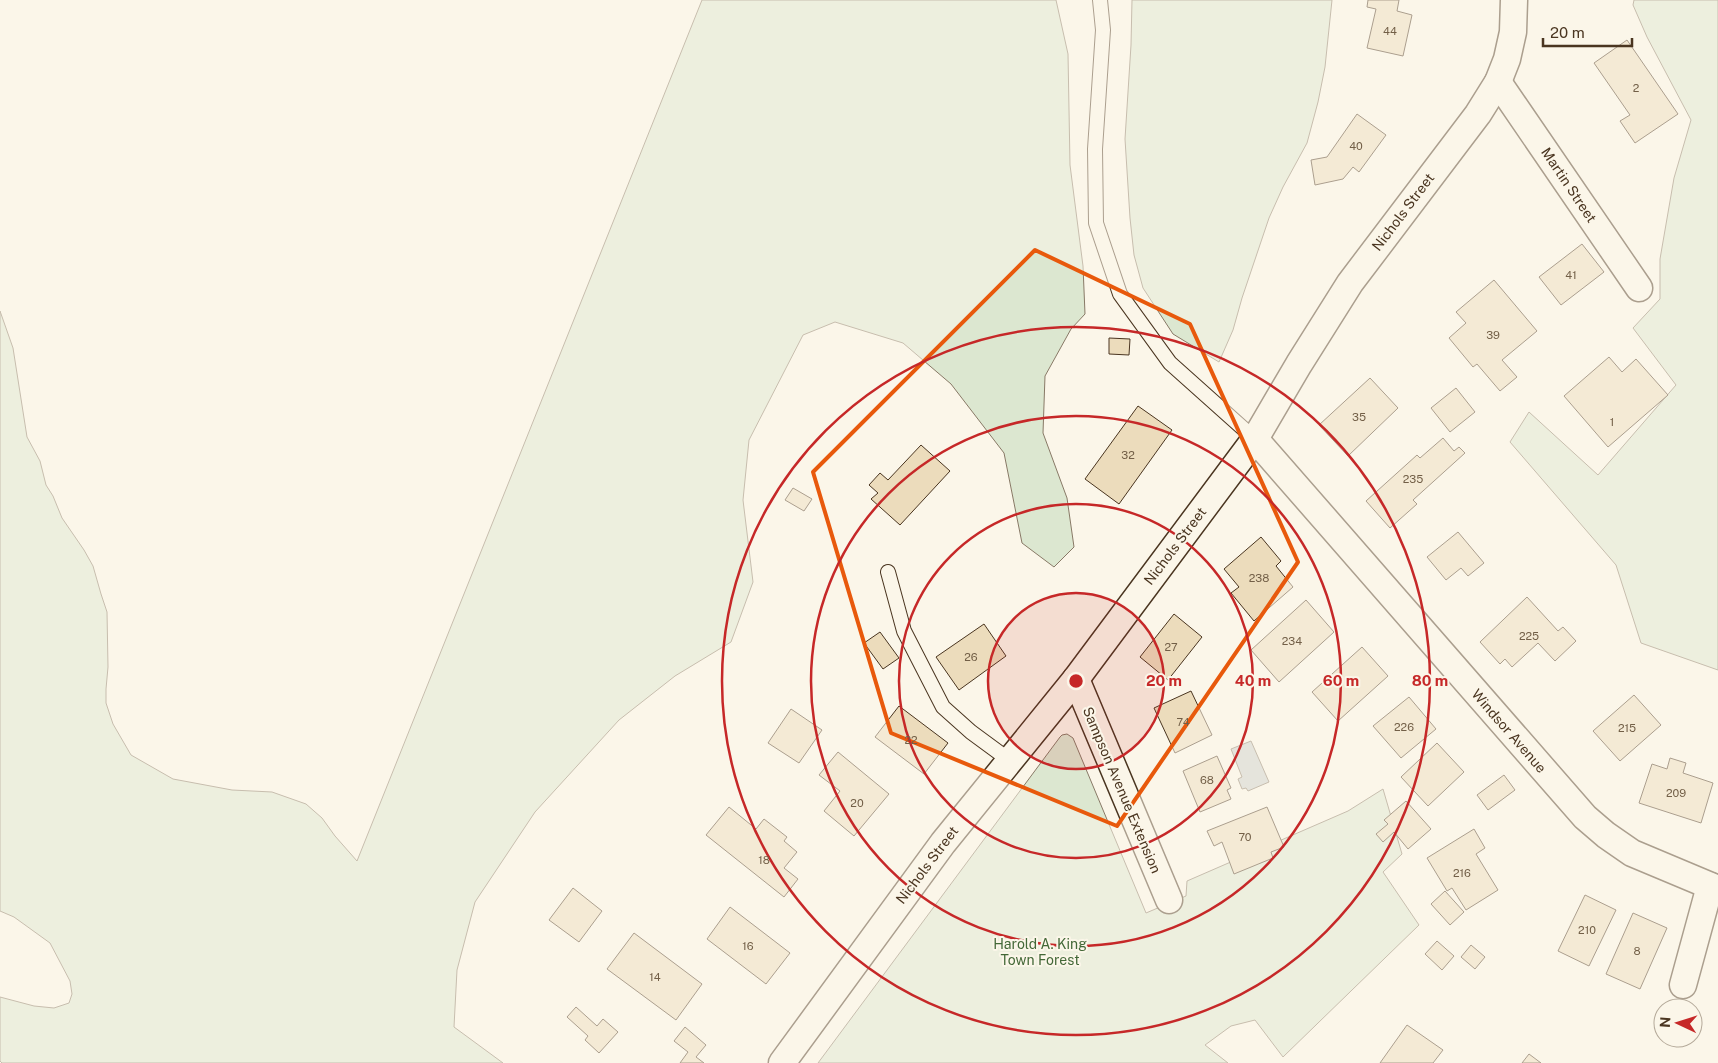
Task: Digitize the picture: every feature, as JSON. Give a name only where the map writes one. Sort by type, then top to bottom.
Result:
[{"type":"street","name":"Nichols Street","points":[[782,1063],[943,842],[1076,680],[1255,439],[1350,282],[1478,114],[1498,82],[1507,59],[1513,32],[1514,0]]},
{"type":"street","name":"Martin Street","points":[[1498,82],[1639,288]]},
{"type":"street","name":"Windsor Avenue","points":[[1255,439],[1586,817],[1606,835],[1632,853],[1714,887]]},
{"type":"street","name":"Sampson Avenue Extension","points":[[1076,680],[1169,900]]},
{"type":"street","points":[[1683,985],[1714,887]]},
{"type":"lane","points":[[1100,0],[1103,30],[1095,149],[1096,223],[1120,294],[1170,362],[1255,439]]},
{"type":"lane","points":[[888,572],[904,632],[943,707],[971,732],[1010,760]]},
{"type":"highlighted area","points":[[1035,250],[1190,324],[1298,562],[1117,826],[891,733],[813,472]]},
{"type":"green space","points":[[702,0],[1056,0],[1068,54],[1070,165],[1083,266],[1085,314],[1071,329],[1045,376],[1043,433],[1067,498],[1074,547],[1054,567],[1022,543],[1004,453],[951,384],[903,343],[835,322],[803,335],[749,440],[743,500],[753,582],[731,642],[675,676],[619,720],[535,812],[475,902],[457,970],[454,1027],[503,1063],[2,1063],[0,1061],[0,997],[34,1006],[54,1008],[69,1003],[72,994],[70,981],[50,943],[14,917],[0,911],[0,311],[13,348],[27,437],[40,461],[46,485],[62,518],[93,566],[107,612],[108,667],[106,703],[113,724],[131,755],[173,779],[232,790],[272,792],[306,804],[322,818],[357,861]]},
{"type":"green space","points":[[1132,0],[1332,0],[1325,67],[1307,143],[1283,187],[1269,218],[1233,330],[1219,362],[1173,334],[1143,288],[1134,255],[1125,139]]},
{"type":"green space","points":[[1634,0],[1718,0],[1718,670],[1641,643],[1616,565],[1510,442],[1529,412],[1598,475],[1676,385],[1633,328],[1660,299],[1660,259],[1674,178],[1691,120],[1647,37],[1633,5]]},
{"type":"green space","name":"Harold A. King Town Forest","points":[[1067,734],[1073,738],[1146,913],[1186,896],[1187,881],[1348,811],[1383,789],[1402,854],[1383,872],[1419,925],[1283,1057],[1255,1020],[1231,1026],[1205,1045],[1228,1063],[818,1063],[1060,737]]},
{"type":"shaded area","points":[[1251,741],[1269,782],[1248,791],[1246,788],[1242,789],[1238,779],[1242,777],[1231,749]]},
{"type":"building","points":[[1368,0],[1399,0],[1397,11],[1412,15],[1403,56],[1367,48],[1376,9],[1367,7]]},
{"type":"building","points":[[1627,40],[1678,114],[1635,143],[1620,121],[1630,115],[1594,63]]},
{"type":"building","points":[[1357,114],[1386,135],[1359,172],[1353,167],[1343,179],[1315,185],[1311,160],[1327,157]]},
{"type":"building","points":[[1582,244],[1604,272],[1561,305],[1539,277]]},
{"type":"building","points":[[1494,280],[1537,331],[1502,360],[1517,377],[1500,391],[1477,364],[1473,367],[1449,338],[1466,323],[1456,312]]},
{"type":"building","points":[[1109,338],[1130,339],[1129,355],[1109,354]]},
{"type":"building","points":[[1609,357],[1622,372],[1636,359],[1668,395],[1608,447],[1564,396]]},
{"type":"building","points":[[1370,378],[1398,408],[1348,456],[1319,425]]},
{"type":"building","points":[[1456,388],[1475,412],[1450,432],[1431,408]]},
{"type":"building","points":[[1138,406],[1172,430],[1119,504],[1085,479]]},
{"type":"building","points":[[1443,438],[1454,451],[1459,447],[1465,453],[1413,500],[1417,504],[1390,528],[1366,501],[1417,455],[1420,458]]},
{"type":"building","points":[[921,445],[950,471],[900,525],[871,499],[878,493],[869,485],[880,473],[888,480]]},
{"type":"building","points":[[793,488],[812,499],[804,511],[785,500]]},
{"type":"building","points":[[1458,532],[1484,563],[1468,576],[1461,568],[1446,580],[1427,557]]},
{"type":"building","points":[[1261,537],[1281,561],[1276,566],[1293,587],[1254,621],[1231,593],[1239,587],[1224,569]]},
{"type":"building","points":[[1527,597],[1558,631],[1563,627],[1576,641],[1555,661],[1538,643],[1512,667],[1505,659],[1500,664],[1480,642]]},
{"type":"building","points":[[1306,600],[1334,632],[1279,682],[1251,650]]},
{"type":"building","points":[[1174,614],[1202,637],[1168,680],[1140,657]]},
{"type":"building","points":[[984,624],[1006,656],[959,690],[936,657]]},
{"type":"building","points":[[880,632],[899,658],[883,669],[864,643]]},
{"type":"building","points":[[1362,647],[1388,676],[1338,721],[1312,692]]},
{"type":"building","points":[[1191,691],[1212,735],[1175,753],[1154,708]]},
{"type":"building","points":[[1634,695],[1661,725],[1620,761],[1593,731]]},
{"type":"building","points":[[1409,697],[1436,729],[1401,758],[1373,726]]},
{"type":"building","points":[[899,706],[948,743],[924,774],[875,737]]},
{"type":"building","points":[[791,709],[822,730],[799,763],[768,743]]},
{"type":"building","points":[[1437,743],[1464,772],[1428,806],[1401,777]]},
{"type":"building","points":[[838,752],[889,794],[854,836],[824,811],[840,791],[819,775]]},
{"type":"building","points":[[1217,756],[1231,788],[1227,790],[1231,799],[1200,812],[1183,771]]},
{"type":"building","points":[[1670,758],[1686,763],[1683,773],[1713,783],[1701,823],[1639,803],[1652,764],[1667,769]]},
{"type":"building","points":[[1504,775],[1515,790],[1488,810],[1477,795]]},
{"type":"building","points":[[1406,801],[1431,829],[1408,849],[1394,832],[1383,842],[1376,834],[1388,824],[1384,820]]},
{"type":"building","points":[[729,807],[756,829],[764,819],[787,837],[784,841],[797,852],[784,868],[798,879],[784,897],[706,835]]},
{"type":"building","points":[[1267,807],[1284,847],[1271,852],[1273,858],[1234,874],[1222,842],[1214,846],[1207,831]]},
{"type":"building","points":[[1474,829],[1485,848],[1476,854],[1498,890],[1466,910],[1452,888],[1447,891],[1427,858]]},
{"type":"building","points":[[573,888],[602,911],[579,942],[549,920]]},
{"type":"building","points":[[1445,891],[1464,912],[1450,925],[1431,904]]},
{"type":"building","points":[[1585,895],[1616,910],[1589,966],[1558,951]]},
{"type":"building","points":[[730,907],[790,953],[766,984],[707,939]]},
{"type":"building","points":[[1633,913],[1667,928],[1640,989],[1606,974]]},
{"type":"building","points":[[634,933],[702,984],[676,1020],[607,969]]},
{"type":"building","points":[[1437,941],[1454,956],[1442,970],[1425,954]]},
{"type":"building","points":[[1471,945],[1485,957],[1475,969],[1461,957]]},
{"type":"building","points":[[576,1007],[597,1026],[603,1019],[618,1032],[599,1053],[585,1040],[588,1036],[567,1017]]},
{"type":"building","points":[[1407,1025],[1443,1050],[1433,1063],[1380,1063]]},
{"type":"building","points":[[685,1027],[706,1045],[696,1057],[704,1063],[680,1063],[688,1052],[674,1041]]},
{"type":"building","points":[[1529,1054],[1541,1063],[1522,1063]]}]
